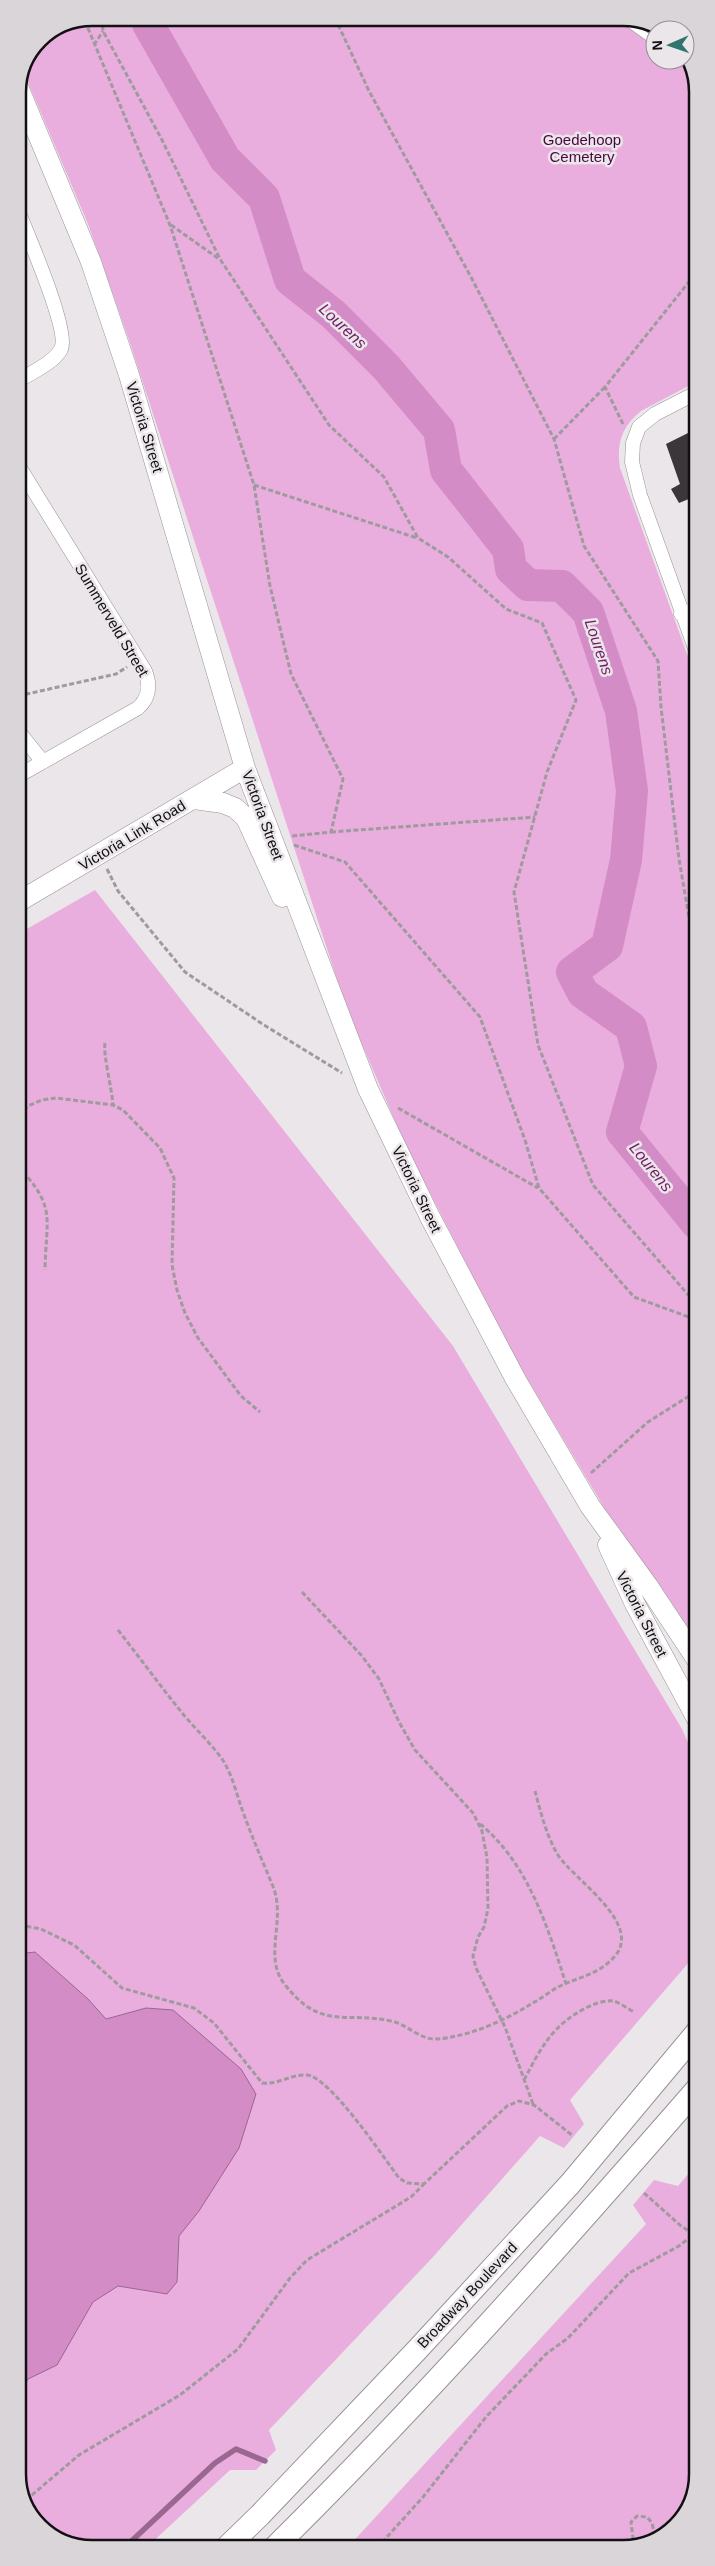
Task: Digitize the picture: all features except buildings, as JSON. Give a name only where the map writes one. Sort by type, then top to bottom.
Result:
[{"type":"main road","name":"Victoria Street","points":[[26,106],[91,262],[126,365],[197,598],[246,768],[368,1089],[439,1234],[516,1380],[590,1506],[635,1604],[689,1704]]},
{"type":"main road","name":"Victoria Link Road","points":[[26,897],[246,768]]},
{"type":"main road","points":[[194,799],[223,803],[235,808],[246,818],[284,900],[304,924]]},
{"type":"main road","name":"Victoria Street","points":[[590,1506],[648,1586],[689,1648]]},
{"type":"main road","name":"Broadway Boulevard","points":[[234,2540],[410,2357],[570,2184],[689,2042]]},
{"type":"main road","points":[[282,2540],[328,2495],[485,2327],[689,2098]]},
{"type":"street","points":[[26,231],[37,258],[63,339],[57,355],[26,376]]},
{"type":"street","points":[[689,397],[655,414],[639,427],[633,443],[632,462],[640,496],[689,632]]},
{"type":"street","name":"Summerveld Street","points":[[26,478],[138,660],[149,684],[142,704],[26,772]]},
{"type":"street","points":[[682,614],[689,612]]},
{"type":"street","points":[[26,741],[43,762]]},
{"type":"path","points":[[103,26],[103,31],[161,138],[220,259],[329,425],[384,477],[418,538]]},
{"type":"path","points":[[339,26],[369,91],[471,277],[554,439],[584,546],[658,661],[661,707],[679,859],[689,921]]},
{"type":"path","points":[[87,27],[170,225],[254,485],[270,586],[291,674],[343,779],[331,832]]},
{"type":"path","points":[[94,45],[103,31]]},
{"type":"path","points":[[170,225],[220,259]]},
{"type":"path","points":[[554,439],[605,387],[689,282]]},
{"type":"path","points":[[605,387],[633,443]]},
{"type":"path","points":[[254,485],[418,538],[448,557],[506,608],[542,623],[576,700],[547,772],[514,892],[538,1045],[593,1185],[689,1296]]},
{"type":"path","points":[[26,694],[116,674],[138,660]]},
{"type":"path","points":[[271,838],[535,817]]},
{"type":"path","points":[[271,838],[345,862],[480,1017],[526,1140],[539,1188]]},
{"type":"path","points":[[99,855],[118,891],[185,972],[264,1025],[368,1089],[539,1188],[634,1297],[689,1317]]},
{"type":"path","points":[[105,1043],[104,1050],[111,1081],[113,1105]]},
{"type":"path","points":[[26,1108],[42,1100],[56,1098],[113,1105],[123,1110],[160,1148],[174,1178],[172,1265],[176,1290],[198,1338],[235,1389],[260,1412]]},
{"type":"path","points":[[26,1174],[35,1184],[43,1198],[48,1214],[46,1270]]},
{"type":"path","points":[[578,1485],[648,1422],[689,1396]]},
{"type":"path","points":[[302,1592],[362,1656],[379,1679],[399,1722],[415,1750],[473,1813],[482,1831],[487,1858],[488,1908],[484,1927],[478,1937],[473,1956],[476,1968],[502,2020],[523,2081],[534,2105]]},
{"type":"path","points":[[118,1630],[153,1677],[224,1763],[262,1864],[279,1903],[274,1953],[276,1970],[284,1985],[300,2002],[321,2014],[342,2019],[394,2022],[426,2037],[435,2039],[464,2033],[502,2020],[566,1984],[597,1972],[616,1955],[621,1940],[617,1922],[609,1910],[559,1858],[549,1840],[535,1791]]},
{"type":"path","points":[[478,1823],[490,1833],[521,1874],[546,1926],[566,1984]]},
{"type":"path","points":[[26,1926],[41,1929],[74,1945],[122,1988],[194,2008],[214,2022],[262,2083],[272,2084],[294,2076],[309,2075],[326,2085],[349,2111],[398,2178],[407,2183],[424,2184]]},
{"type":"path","points":[[523,2081],[540,2050],[556,2027],[572,2015],[593,2005],[614,2001],[634,2012]]},
{"type":"path","points":[[30,2496],[79,2455],[106,2437],[157,2410],[238,2349],[290,2278],[307,2260],[411,2197],[507,2106],[519,2101],[534,2105],[573,2136]]},
{"type":"path","points":[[644,2193],[689,2231]]},
{"type":"path","points":[[384,2540],[423,2497],[486,2417],[546,2354],[568,2338],[629,2273],[679,2246],[689,2237]]},
{"type":"path","points":[[633,2538],[631,2522],[637,2516],[647,2517],[652,2523],[654,2532]]},
{"type":"green space","name":"Goedehoop Cemetery","points":[[92,26],[627,26],[645,30],[645,70],[685,70],[689,92],[689,386],[641,411],[634,417],[622,436],[619,459],[620,468],[689,660],[689,1635],[635,1559],[513,1355],[405,1144],[346,1007],[129,340],[88,224],[28,82],[31,67],[37,56],[56,37],[67,31]]},
{"type":"green space","points":[[95,890],[453,1346],[682,1729],[689,1745],[689,1962],[570,2100],[584,2124],[564,2148],[540,2136],[433,2257],[269,2430],[276,2450],[256,2470],[230,2470],[155,2540],[88,2540],[67,2535],[49,2523],[35,2507],[31,2499],[26,2474],[26,929]]},
{"type":"green space","points":[[689,2173],[689,2474],[685,2495],[675,2514],[656,2531],[644,2536],[622,2540],[354,2540],[646,2224],[633,2205],[654,2180],[678,2186]]},
{"type":"shaded area","points":[[35,1952],[88,1999],[106,2019],[146,2008],[173,2010],[241,2069],[256,2094],[239,2148],[199,2211],[179,2236],[177,2282],[167,2294],[118,2286],[93,2302],[57,2365],[28,2379],[26,2382],[26,1953]]},
{"type":"waterway","name":"Lourens","points":[[149,26],[225,159],[264,198],[290,280],[333,314],[386,367],[439,430],[446,470],[508,549],[511,569],[528,585],[562,586],[588,612],[621,711],[632,791],[626,860],[607,946],[572,972],[583,993],[631,1027],[641,1066],[622,1132],[689,1214]]},
{"type":"waterway","points":[[133,2540],[215,2463],[236,2449],[265,2461]]}]
